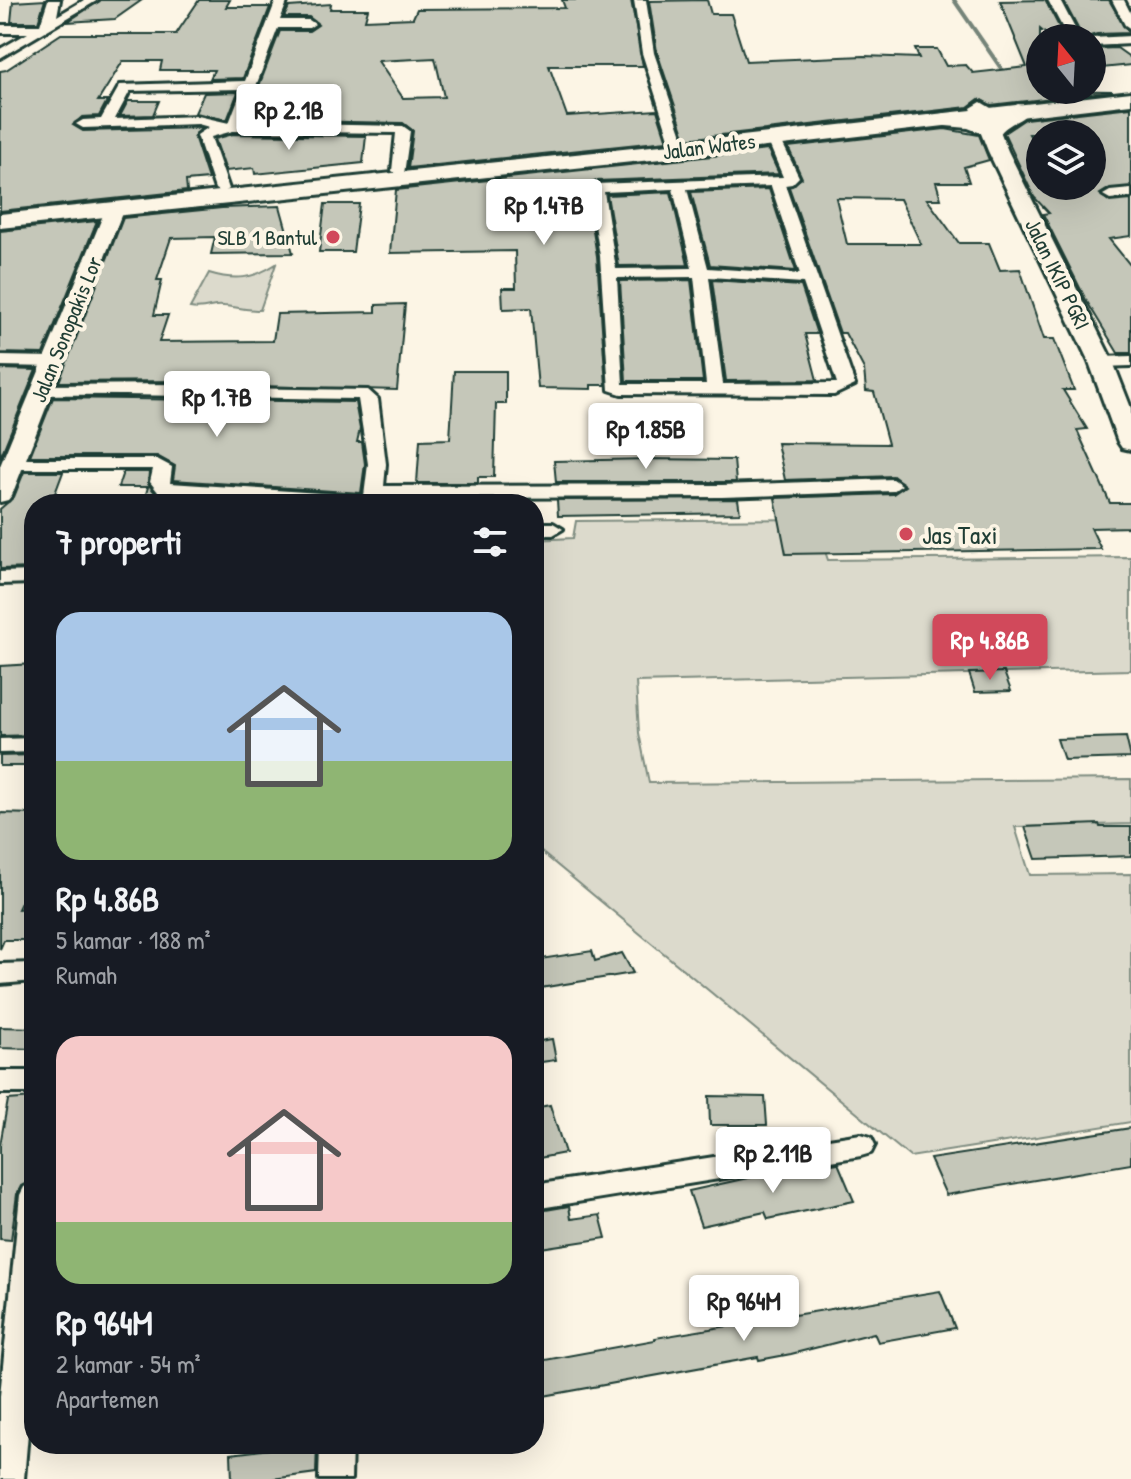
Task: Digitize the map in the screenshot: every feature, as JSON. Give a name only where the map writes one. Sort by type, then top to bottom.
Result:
[{"type":"highway","points":[[943,120],[997,120],[1018,111]]},
{"type":"main road","name":"Jalan Wates","points":[[0,212],[399,171],[986,118],[1131,91]]},
{"type":"main road","points":[[1018,111],[1131,98]]},
{"type":"main road","name":"Jalan IKIP PGRI","points":[[986,118],[998,151],[1101,362],[1131,442]]},
{"type":"main road","name":"Jalan Wates","points":[[0,221],[943,120]]},
{"type":"street","points":[[44,26],[54,0]]},
{"type":"street","points":[[0,54],[92,0]]},
{"type":"street","points":[[234,127],[282,0]]},
{"type":"street","points":[[640,0],[648,53],[678,146]]},
{"type":"street","points":[[1054,0],[1067,24]]},
{"type":"street","points":[[1124,8],[1131,25]]},
{"type":"street","points":[[272,24],[309,24]]},
{"type":"street","points":[[0,29],[44,26]]},
{"type":"street","points":[[1106,41],[1131,40]]},
{"type":"street","points":[[105,124],[125,88],[248,85]]},
{"type":"street","points":[[83,124],[198,120],[234,127],[398,129],[403,131],[399,171]]},
{"type":"street","points":[[222,189],[204,135],[234,127]]},
{"type":"street","points":[[774,139],[792,177],[787,181],[596,188],[608,274],[615,386],[621,389],[834,390],[846,385],[777,183]]},
{"type":"street","points":[[678,183],[701,272],[715,390]]},
{"type":"street","points":[[1110,195],[1131,193]]},
{"type":"street","name":"Jalan Sonopakis Lor","points":[[0,495],[115,208]]},
{"type":"street","points":[[608,274],[701,272],[811,279]]},
{"type":"street","points":[[0,361],[53,362]]},
{"type":"street","points":[[1101,362],[1131,361]]},
{"type":"street","points":[[42,390],[348,392],[369,399],[377,464],[374,494]]},
{"type":"street","points":[[12,464],[157,464],[163,467],[159,482],[165,488],[279,494]]},
{"type":"street","points":[[544,495],[893,485]]},
{"type":"street","points":[[0,578],[24,577]]},
{"type":"street","points":[[0,746],[24,745]]},
{"type":"street","points":[[0,974],[24,973]]},
{"type":"street","points":[[0,1082],[24,1082]]},
{"type":"street","points":[[544,1195],[861,1145]]},
{"type":"street","points":[[8,1479],[24,1304]]},
{"type":"street","points":[[335,1479],[336,1454]]},
{"type":"shaded area","points":[[276,264],[260,310],[220,306],[190,308],[209,273],[244,277]]},
{"type":"shaded area","points":[[814,519],[828,560],[1131,557],[1131,670],[636,682],[639,733],[649,783],[1131,779],[1131,824],[1015,827],[1030,875],[1131,874],[1131,1122],[910,1157],[544,854],[544,539],[573,538],[576,521]]},
{"type":"building","points":[[45,0],[38,22],[11,22],[13,2]]},
{"type":"building","points":[[101,0],[142,0],[115,19],[67,22]]},
{"type":"building","points":[[199,0],[230,0],[226,7],[270,7],[243,78],[210,79],[214,70],[160,70],[162,61],[123,61],[98,101],[107,101],[99,116],[82,117],[73,125],[83,131],[202,128],[194,136],[208,179],[186,181],[187,191],[0,211],[0,71],[61,34],[176,34]]},
{"type":"building","points":[[562,0],[631,0],[643,66],[549,66],[567,116],[657,110],[667,141],[408,168],[413,131],[403,123],[246,120],[280,31],[309,31],[318,25],[309,17],[284,17],[289,7],[331,4],[330,9],[368,9],[365,20],[413,18],[417,9],[565,8]],"holes":[[[435,58],[444,97],[403,98],[378,61]]]},
{"type":"building","points":[[707,0],[711,14],[731,14],[746,61],[864,56],[919,58],[915,49],[937,49],[946,66],[966,65],[973,73],[1026,67],[1026,101],[991,105],[979,99],[968,107],[686,139],[657,52],[649,1]]},
{"type":"building","points":[[1045,0],[1058,24],[1026,24],[1026,65],[1000,1]]},
{"type":"building","points":[[1063,0],[1109,0],[1129,33],[1106,34],[1106,24],[1076,24]]},
{"type":"building","points":[[1106,48],[1117,48],[1131,58],[1131,65],[1106,68]]},
{"type":"building","points":[[238,92],[227,120],[195,113],[204,93]]},
{"type":"building","points":[[128,101],[159,101],[153,115],[120,116]]},
{"type":"building","points":[[1131,107],[1131,186],[1106,190],[1106,120],[1026,120],[1026,180],[1004,133],[1025,119]]},
{"type":"building","points":[[945,129],[979,135],[989,160],[964,167],[969,182],[936,182],[941,199],[927,199],[959,243],[989,243],[1000,270],[1020,269],[1044,339],[1054,339],[1074,390],[1063,390],[1087,429],[1077,430],[1110,503],[1131,503],[1131,527],[1091,528],[1101,549],[786,554],[775,498],[893,494],[905,486],[893,476],[785,480],[777,443],[888,444],[874,392],[866,391],[864,369],[845,333],[840,333],[789,187],[802,178],[788,147]],"holes":[[[836,198],[900,199],[921,244],[847,244]]]},
{"type":"building","points":[[233,134],[366,136],[363,163],[255,174],[254,168],[226,171],[215,139]]},
{"type":"building","points":[[768,150],[779,174],[596,181],[586,187],[597,256],[606,385],[591,385],[591,389],[538,388],[531,308],[503,309],[502,288],[516,288],[515,251],[390,253],[396,190]]},
{"type":"building","points":[[769,189],[796,271],[710,265],[691,192]]},
{"type":"building","points":[[671,192],[688,265],[619,266],[607,195]]},
{"type":"building","points":[[1037,200],[1131,200],[1131,236],[1109,239],[1131,266],[1131,353],[1118,353],[1086,300],[1043,214],[1049,213]]},
{"type":"building","points":[[325,204],[359,204],[353,252],[319,252]]},
{"type":"building","points":[[280,206],[293,253],[211,254],[215,237],[171,238],[157,280],[162,280],[154,315],[168,315],[159,342],[273,341],[277,314],[376,312],[376,305],[405,304],[397,390],[220,385],[184,381],[59,382],[123,218],[222,208]]},
{"type":"building","points":[[97,221],[43,354],[0,353],[0,231]]},
{"type":"building","points":[[691,280],[703,381],[626,381],[620,281]]},
{"type":"building","points":[[712,280],[801,286],[817,334],[805,334],[817,380],[726,381]]},
{"type":"building","points":[[0,369],[36,370],[0,458]]},
{"type":"building","points":[[454,371],[506,371],[506,404],[496,404],[494,477],[478,477],[478,483],[417,483],[420,440],[450,439]]},
{"type":"building","points":[[53,398],[355,402],[360,429],[357,442],[362,442],[365,464],[361,493],[173,480],[175,466],[157,456],[30,456]]},
{"type":"building","points":[[734,460],[736,482],[556,482],[554,461]]},
{"type":"building","points":[[24,472],[63,472],[55,494],[24,494],[24,568],[0,569],[0,509],[14,497]]},
{"type":"building","points":[[123,472],[149,472],[148,484],[156,494],[146,494],[148,487],[118,487]]},
{"type":"building","points":[[738,499],[740,513],[558,516],[557,500]]},
{"type":"building","points":[[24,665],[24,735],[0,736],[0,666]]},
{"type":"building","points":[[1004,672],[1011,691],[975,692],[969,673]]},
{"type":"building","points":[[1126,737],[1131,758],[1064,760],[1057,739]]},
{"type":"building","points":[[24,755],[24,766],[0,766],[0,756]]},
{"type":"building","points":[[0,813],[24,814],[24,896],[18,909],[24,909],[24,940],[4,940],[0,949]]},
{"type":"building","points":[[1099,824],[1100,827],[1131,827],[1131,856],[1036,859],[1025,827]]},
{"type":"building","points":[[592,951],[595,961],[622,953],[633,973],[544,987],[544,958]]},
{"type":"building","points":[[0,1027],[24,1028],[24,1049],[0,1048]]},
{"type":"building","points":[[552,1039],[556,1060],[544,1062],[544,1040]]},
{"type":"building","points":[[709,1096],[765,1097],[767,1125],[710,1125]]},
{"type":"building","points":[[24,1099],[24,1184],[17,1194],[11,1240],[0,1239],[0,1145],[8,1100]]},
{"type":"building","points":[[550,1105],[565,1153],[544,1157],[544,1106]]},
{"type":"building","points":[[1131,1128],[1131,1164],[946,1195],[930,1159]]},
{"type":"building","points":[[838,1163],[854,1201],[768,1219],[765,1212],[701,1226],[689,1191],[752,1177]]},
{"type":"building","points":[[569,1206],[571,1219],[600,1215],[606,1238],[544,1247],[544,1210]]},
{"type":"building","points":[[940,1291],[955,1328],[878,1342],[874,1333],[791,1354],[759,1360],[758,1357],[544,1396],[544,1360],[655,1338]]},
{"type":"building","points":[[231,1454],[317,1454],[316,1473],[272,1479],[232,1479]]},
{"type":"waterway","points":[[954,0],[1007,77]]},
{"type":"place","name":"SLB 1 Bantul","points":[[333,237]]},
{"type":"place","name":"Jas Taxi","points":[[906,534]]}]
